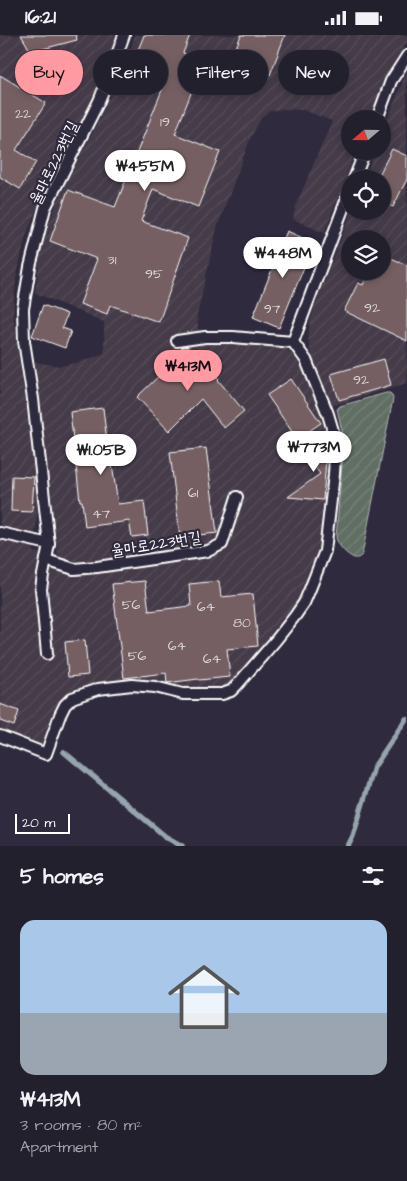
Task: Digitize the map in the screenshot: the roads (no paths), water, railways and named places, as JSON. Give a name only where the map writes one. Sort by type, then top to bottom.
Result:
[{"type":"lane","name":"율마로223번길","points":[[47,654],[41,589],[49,544],[33,399],[24,341],[23,309],[30,267],[45,208],[98,101],[124,35]]},
{"type":"lane","points":[[380,110],[391,81],[407,56]]},
{"type":"lane","points":[[293,342],[341,214]]},
{"type":"lane","points":[[0,736],[46,754],[65,705],[72,698],[98,689],[132,685],[155,687],[183,694],[222,694],[231,691],[276,640],[304,603],[325,551],[336,441],[328,414],[306,360],[293,342],[233,337],[205,337],[176,341]]},
{"type":"lane","name":"율마로223번길","points":[[46,560],[74,569],[208,551],[222,544],[237,497]]},
{"type":"lane","points":[[0,533],[49,544]]},
{"type":"waterway","points":[[348,846],[353,836],[374,767],[406,719]]},
{"type":"waterway","points":[[64,752],[166,837],[182,846]]}]
